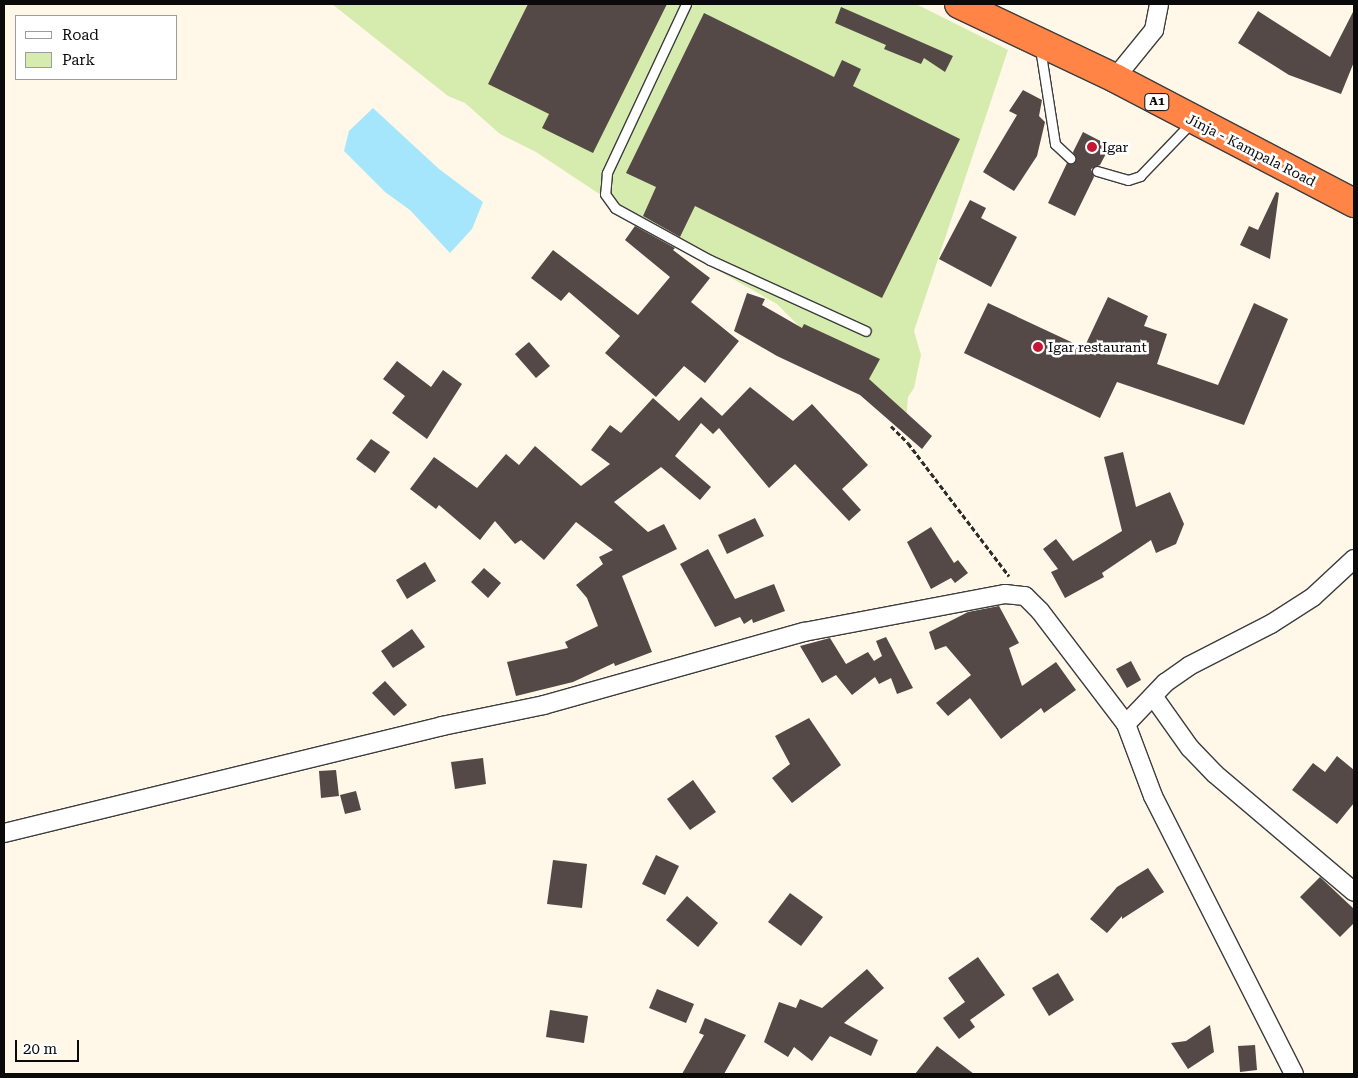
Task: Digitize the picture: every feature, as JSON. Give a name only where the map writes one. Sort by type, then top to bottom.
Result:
[{"type":"highway","name":"Jinja - Kampala Road","points":[[959,4],[1115,78],[1354,203]]},
{"type":"street","points":[[1115,78],[1154,30],[1159,4]]},
{"type":"street","points":[[1126,724],[1153,696],[1189,666],[1271,624],[1313,597],[1354,559]]},
{"type":"street","points":[[4,833],[442,726],[544,705],[804,632],[1005,594],[1025,596],[1040,611],[1126,724],[1152,796],[1294,1074]]},
{"type":"street","points":[[1153,696],[1190,748],[1215,774],[1354,892]]},
{"type":"lane","points":[[686,4],[607,173],[605,194],[615,208],[710,260],[866,331]]},
{"type":"lane","points":[[1040,42],[1054,144],[1070,158]]},
{"type":"lane","points":[[1097,171],[1128,180],[1140,176],[1194,121]]},
{"type":"path","points":[[891,426],[908,443],[1025,596]]},
{"type":"green space","points":[[332,4],[916,4],[1008,50],[914,331],[921,355],[914,388],[908,397],[905,433],[777,304],[696,258],[536,152],[500,134],[465,103],[448,96]]},
{"type":"water","points":[[373,108],[439,169],[483,202],[472,229],[450,253],[410,210],[385,192],[344,151],[349,131]]},
{"type":"building","points":[[528,4],[667,4],[593,153],[542,128],[549,114],[488,84]]},
{"type":"building","points":[[841,7],[953,56],[945,72],[924,58],[921,64],[884,49],[886,45],[835,23]]},
{"type":"building","points":[[1354,10],[1354,62],[1341,94],[1289,75],[1238,43],[1258,11],[1330,57]]},
{"type":"building","points":[[704,13],[834,77],[842,60],[861,69],[853,86],[960,139],[882,298],[695,206],[680,237],[643,216],[656,187],[626,173]]},
{"type":"building","points":[[1023,90],[1042,100],[1039,116],[1045,122],[1037,156],[1014,191],[983,172],[1017,115],[1009,111]]},
{"type":"building","points":[[1083,132],[1110,146],[1100,165],[1091,169],[1094,177],[1075,216],[1048,203],[1067,163],[1076,160],[1073,152]]},
{"type":"building","points":[[1276,192],[1279,193],[1270,259],[1240,245],[1249,226],[1258,230]]},
{"type":"building","points":[[970,200],[986,208],[981,218],[1017,237],[991,287],[939,259]]},
{"type":"building","points":[[635,226],[675,248],[673,250],[710,278],[691,302],[739,341],[705,383],[684,366],[656,397],[605,353],[620,336],[569,292],[561,301],[531,278],[553,250],[638,315],[670,277],[625,240]]},
{"type":"building","points":[[747,293],[765,299],[762,305],[802,328],[804,324],[880,359],[869,379],[932,436],[922,449],[860,395],[777,356],[734,331]]},
{"type":"building","points":[[1108,297],[1148,316],[1144,326],[1167,334],[1157,364],[1218,385],[1254,303],[1288,319],[1244,425],[1117,382],[1100,418],[964,353],[988,303],[1084,348]]},
{"type":"building","points":[[529,342],[550,366],[536,378],[515,354]]},
{"type":"building","points":[[397,361],[431,387],[443,370],[462,384],[427,439],[392,413],[405,396],[383,379]]},
{"type":"building","points":[[750,387],[793,421],[812,404],[868,465],[842,489],[861,510],[849,521],[795,464],[769,488],[719,428],[713,434],[701,423],[675,456],[711,487],[700,500],[661,467],[614,502],[648,532],[664,524],[677,549],[622,576],[652,652],[615,666],[614,663],[573,682],[516,696],[507,662],[568,648],[565,642],[598,626],[587,598],[576,585],[603,564],[599,557],[613,550],[576,522],[544,560],[521,540],[515,544],[495,521],[480,540],[439,505],[436,509],[410,489],[434,457],[477,488],[506,454],[519,465],[535,446],[581,486],[610,464],[591,450],[610,425],[621,433],[653,398],[679,421],[701,397],[722,416]]},
{"type":"building","points":[[371,439],[390,452],[375,473],[356,459]]},
{"type":"building","points":[[1123,452],[1136,507],[1170,492],[1184,524],[1176,544],[1156,553],[1151,540],[1102,573],[1104,577],[1065,598],[1051,572],[1058,569],[1043,549],[1056,539],[1073,561],[1122,531],[1104,457]]},
{"type":"building","points":[[755,518],[764,536],[727,554],[718,535]]},
{"type":"building","points":[[931,527],[954,563],[958,560],[968,573],[955,583],[951,578],[931,589],[907,542]]},
{"type":"building","points":[[708,549],[735,599],[774,584],[785,611],[753,623],[752,619],[744,624],[740,617],[715,627],[680,564]]},
{"type":"building","points":[[425,562],[436,581],[407,599],[396,580]]},
{"type":"building","points":[[484,568],[501,583],[488,598],[471,582]]},
{"type":"building","points":[[999,606],[1019,643],[1009,648],[1022,686],[1056,662],[1076,690],[1044,713],[1041,708],[1001,739],[970,698],[948,716],[936,703],[971,675],[946,646],[935,650],[929,632],[968,612]]},
{"type":"building","points":[[412,629],[425,647],[393,668],[381,651]]},
{"type":"building","points":[[886,637],[913,688],[897,694],[891,678],[879,684],[875,677],[852,695],[836,675],[822,683],[800,646],[830,638],[846,664],[868,652],[874,661],[882,656],[876,641]]},
{"type":"building","points":[[1131,661],[1141,680],[1127,688],[1116,669]]},
{"type":"building","points":[[385,681],[407,705],[394,716],[372,693]]},
{"type":"building","points":[[809,718],[841,765],[792,803],[772,778],[790,764],[775,736]]},
{"type":"building","points":[[1337,756],[1354,770],[1354,803],[1337,824],[1292,790],[1313,763],[1325,772]]},
{"type":"building","points":[[483,758],[486,784],[455,789],[451,762]]},
{"type":"building","points":[[336,770],[339,796],[321,798],[319,771]]},
{"type":"building","points":[[693,780],[716,812],[690,830],[667,799]]},
{"type":"building","points":[[356,791],[361,810],[345,814],[340,795]]},
{"type":"building","points":[[656,855],[679,866],[665,895],[642,884]]},
{"type":"building","points":[[553,860],[587,864],[582,908],[547,904]]},
{"type":"building","points":[[1148,868],[1164,892],[1122,919],[1122,916],[1107,933],[1090,919],[1117,887]]},
{"type":"building","points":[[1320,877],[1354,909],[1354,923],[1340,937],[1300,897]]},
{"type":"building","points":[[790,893],[823,917],[801,946],[768,922]]},
{"type":"building","points":[[687,896],[718,923],[698,947],[666,920]]},
{"type":"building","points":[[978,957],[1005,995],[970,1020],[975,1027],[959,1039],[943,1018],[965,1002],[948,978]]},
{"type":"building","points":[[867,969],[884,988],[844,1023],[878,1040],[871,1056],[830,1036],[812,1061],[794,1047],[788,1057],[764,1042],[779,1002],[796,1008],[800,999],[822,1008]]},
{"type":"building","points":[[1058,973],[1074,1000],[1049,1016],[1032,988]]},
{"type":"building","points":[[657,989],[694,1004],[686,1023],[649,1008]]},
{"type":"building","points":[[550,1010],[588,1016],[584,1043],[546,1037]]},
{"type":"building","points":[[705,1018],[746,1035],[724,1074],[682,1074],[704,1035],[699,1033]]},
{"type":"building","points":[[1210,1025],[1214,1052],[1188,1069],[1171,1043],[1186,1041]]},
{"type":"building","points":[[1255,1045],[1257,1070],[1240,1072],[1238,1046]]},
{"type":"building","points":[[937,1046],[974,1074],[915,1074]]},
{"type":"place","name":"Igar","points":[[1092,147]]},
{"type":"place","name":"Igar restaurant","points":[[1038,347]]}]
